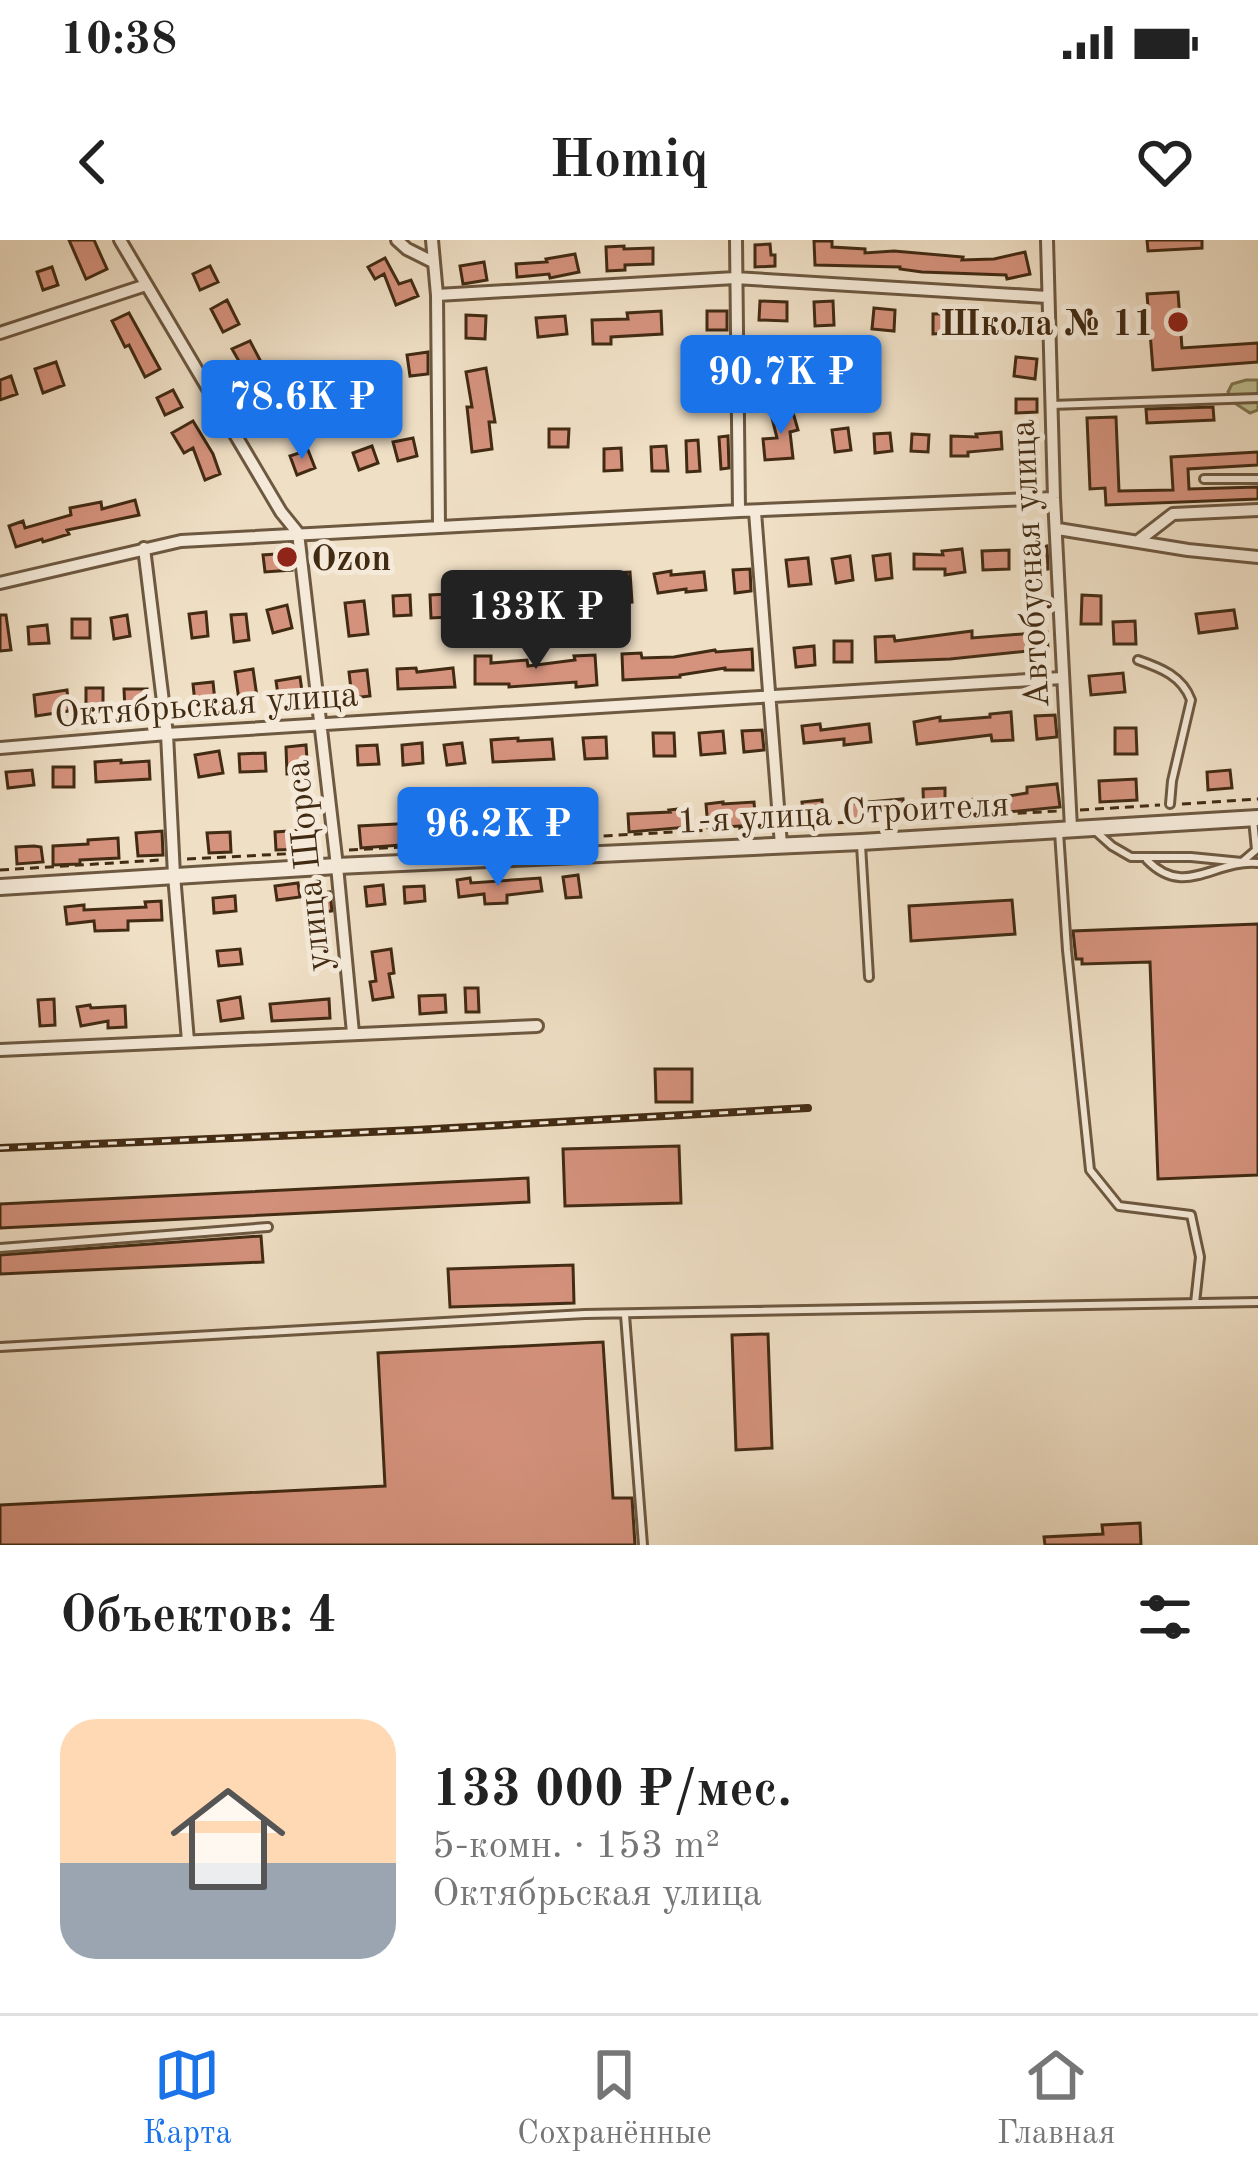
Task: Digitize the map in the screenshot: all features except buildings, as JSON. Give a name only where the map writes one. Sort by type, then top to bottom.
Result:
[{"type":"street","name":"улица Щорса","points":[[120,240],[281,512],[298,533],[353,1033]]},
{"type":"street","points":[[397,240],[433,262]]},
{"type":"street","points":[[432,240],[439,527]]},
{"type":"street","points":[[736,240],[739,511]]},
{"type":"street","name":"Автобусная улица","points":[[1047,240],[1070,810],[1065,828]]},
{"type":"street","points":[[436,295],[735,278],[1048,297]]},
{"type":"street","points":[[0,333],[146,285]]},
{"type":"street","points":[[0,583],[181,541],[1054,498]]},
{"type":"street","points":[[1138,541],[1173,514],[1258,510]]},
{"type":"street","points":[[755,512],[781,845]]},
{"type":"street","points":[[1058,529],[1258,557]]},
{"type":"street","points":[[144,548],[167,734],[188,1041]]},
{"type":"street","name":"Октябрьская улица","points":[[0,748],[1062,678]]},
{"type":"street","name":"1-я улица Строителя","points":[[0,887],[174,867],[336,858],[861,842],[1256,818]]},
{"type":"street","points":[[0,1050],[537,1026]]},
{"type":"lane","points":[[1051,405],[1258,398]]},
{"type":"lane","points":[[1204,479],[1258,479]]},
{"type":"lane","points":[[1138,660],[1176,677],[1192,700],[1170,804]]},
{"type":"lane","points":[[1145,858],[1168,878],[1180,879],[1243,862],[1256,850],[1256,818]]},
{"type":"lane","points":[[1090,827],[1131,857],[1258,863]]},
{"type":"lane","points":[[1065,828],[1066,950],[1090,1170],[1119,1206],[1191,1215],[1200,1257],[1195,1303]]},
{"type":"lane","points":[[861,842],[869,977]]},
{"type":"lane","points":[[0,1247],[268,1227]]},
{"type":"lane","points":[[0,1347],[624,1313],[1258,1302]]},
{"type":"lane","points":[[624,1313],[643,1545]]},
{"type":"path","points":[[0,870],[336,858],[1258,799]]},
{"type":"green space","points":[[1258,380],[1258,410],[1250,413],[1228,392],[1232,384]]},
{"type":"railway","points":[[0,1148],[808,1108]]},
{"type":"place","name":"Школа № 11","points":[[1178,322]]},
{"type":"place","name":"Ozon","points":[[287,557]]}]
